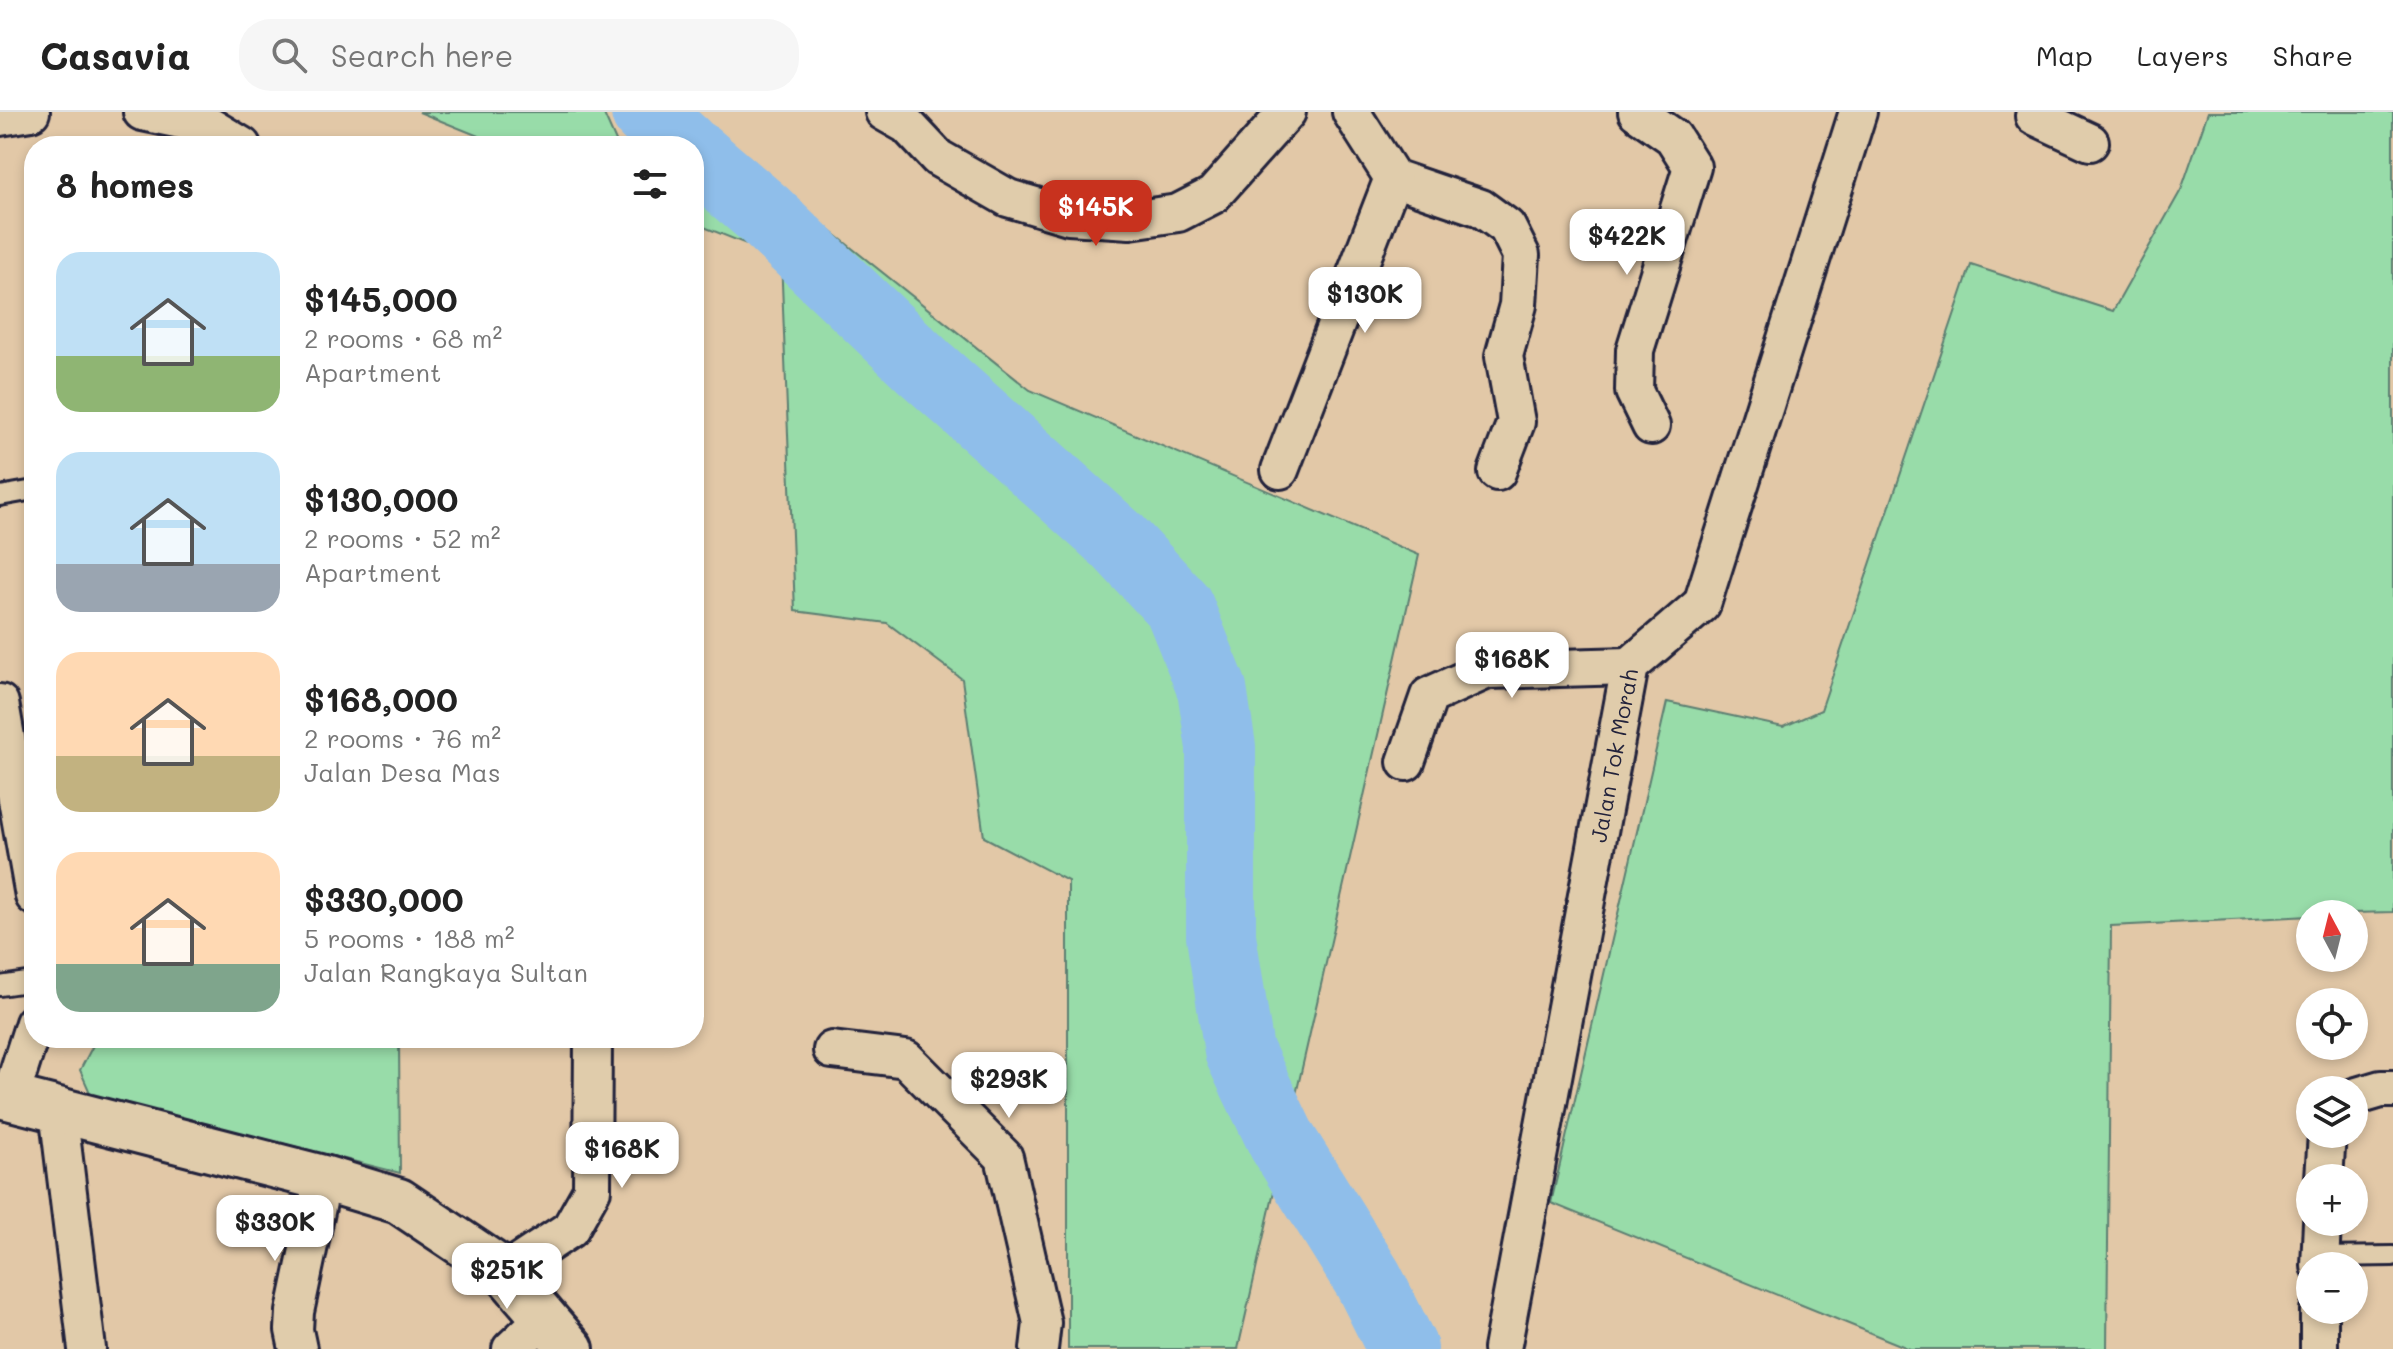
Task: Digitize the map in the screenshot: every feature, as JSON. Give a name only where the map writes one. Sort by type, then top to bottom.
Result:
[{"type":"street","points":[[0,117],[31,112]]},
{"type":"street","points":[[142,112],[209,126],[226,136]]},
{"type":"street","points":[[884,112],[907,125],[938,158],[1008,198],[1069,216],[1130,220],[1178,213],[1213,195],[1287,112]]},
{"type":"street","points":[[1351,112],[1393,178],[1481,208],[1507,227],[1521,255],[1518,305],[1504,356],[1516,422],[1497,472]]},
{"type":"street","points":[[1637,112],[1673,137],[1692,167],[1635,350],[1634,391],[1651,426]]},
{"type":"street","name":"Jalan Tok Morah","points":[[1502,1349],[1630,666],[1702,604],[1858,112]]},
{"type":"street","points":[[2036,112],[2034,116],[2090,142]]},
{"type":"street","points":[[1280,470],[1393,178]]},
{"type":"street","points":[[1406,762],[1429,696],[1487,670],[1630,666]]},
{"type":"street","points":[[0,703],[24,839]]},
{"type":"street","points":[[24,1048],[5,1096],[323,1178],[399,1201],[505,1272],[558,1333],[511,1349]]},
{"type":"street","points":[[505,1272],[570,1229],[592,1190],[593,1048]]},
{"type":"street","points":[[832,1050],[906,1059],[1004,1157],[1042,1323],[1039,1349]]},
{"type":"street","points":[[2368,1093],[2393,1089]]},
{"type":"street","points":[[58,1110],[87,1349]]},
{"type":"street","points":[[298,1349],[294,1330],[295,1312],[323,1178]]},
{"type":"street","points":[[2319,1324],[2319,1349]]},
{"type":"lane","points":[[0,496],[24,492]]},
{"type":"lane","points":[[0,986],[24,982]]},
{"type":"lane","points":[[2320,1248],[2393,1256]]},
{"type":"green space","points":[[419,112],[603,112],[614,136],[478,136]]},
{"type":"green space","points":[[2208,112],[2393,112],[2393,912],[2368,913],[2368,900],[2296,900],[2296,917],[2111,926],[2107,1349],[1910,1349],[1551,1203],[1667,702],[1783,727],[1821,710],[1971,265],[2113,311],[2181,190]]},
{"type":"green space","points":[[704,173],[779,190],[1030,390],[1419,555],[1238,1349],[1068,1349],[1068,881],[984,837],[962,679],[887,623],[795,611],[781,258],[704,227]]},
{"type":"green space","points":[[92,1048],[399,1048],[400,1173],[91,1095],[80,1070]]},
{"type":"waterway","points":[[646,112],[673,136]]},
{"type":"waterway","points":[[704,163],[763,213],[923,366],[1118,541],[1179,607],[1212,689],[1221,747],[1221,936],[1239,1051],[1282,1141],[1368,1279],[1403,1349]]}]
